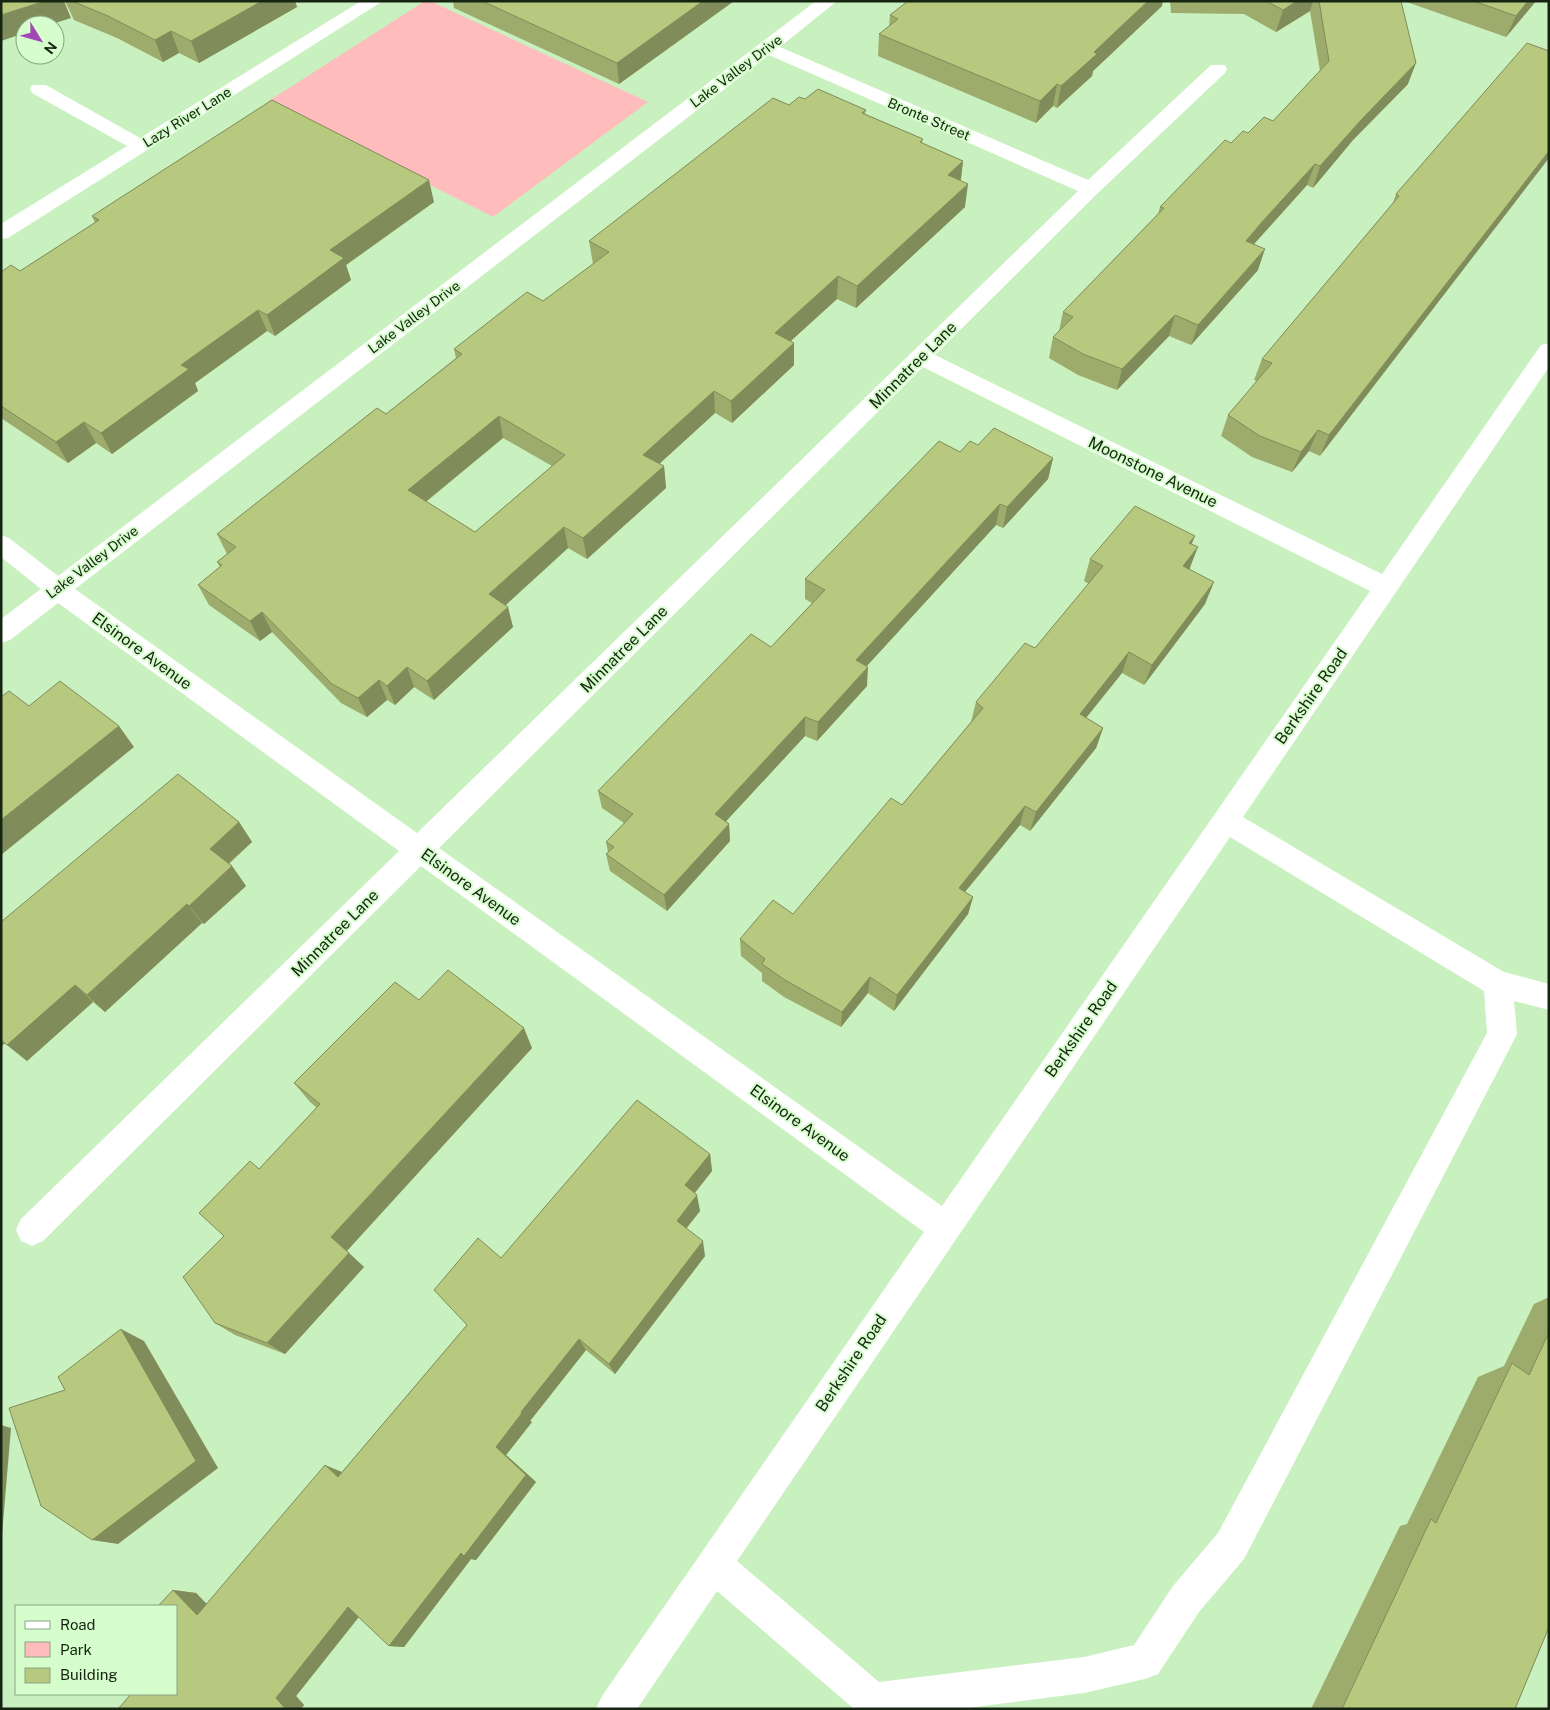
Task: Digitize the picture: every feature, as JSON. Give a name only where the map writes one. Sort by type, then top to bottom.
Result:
[{"type":"street","name":"Lazy River Lane","points":[[1,233],[374,1]]},
{"type":"street","name":"Lake Valley Drive","points":[[1,633],[828,1]]},
{"type":"street","name":"Bronte Street","points":[[766,48],[1091,189]]},
{"type":"street","name":"Minnatree Lane","points":[[32,1230],[1091,189],[1218,69]]},
{"type":"street","points":[[39,89],[141,146]]},
{"type":"street","name":"Berkshire Road","points":[[614,1709],[944,1226],[1549,350]]},
{"type":"street","name":"Moonstone Avenue","points":[[921,357],[1385,587]]},
{"type":"street","name":"Elsinore Avenue","points":[[1,544],[57,589],[944,1226]]},
{"type":"street","points":[[1225,820],[1498,984],[1549,997]]},
{"type":"street","points":[[713,1564],[873,1700],[1084,1675],[1145,1661],[1186,1598],[1231,1546],[1502,1034],[1498,984]]},
{"type":"green space","points":[[425,1],[430,1],[648,102],[493,217],[267,102]]},
{"type":"building","points":[[1,1],[45,1],[1,15]]},
{"type":"building","points":[[72,1],[262,1],[191,41],[171,31],[155,40],[108,16]]},
{"type":"building","points":[[482,1],[703,1],[617,63]]},
{"type":"building","points":[[908,1],[1148,1],[1094,52],[1097,54],[1061,86],[1057,84],[1040,101],[879,34],[898,19],[890,15]]},
{"type":"building","points":[[1266,1],[1297,1],[1283,10]]},
{"type":"building","points":[[1319,1],[1401,1],[1416,63],[1320,166],[1315,164],[1246,241],[1265,249],[1198,325],[1175,315],[1122,369],[1083,354],[1053,337],[1073,317],[1063,312],[1164,208],[1160,207],[1225,140],[1231,143],[1243,131],[1248,133],[1264,117],[1273,121],[1329,61]]},
{"type":"building","points":[[1474,1],[1528,1],[1516,16]]},
{"type":"building","points":[[1527,43],[1549,51],[1549,151],[1329,435],[1318,430],[1301,452],[1260,436],[1228,415],[1272,363],[1262,359],[1399,196],[1396,194]]},
{"type":"building","points":[[818,89],[866,110],[862,113],[923,139],[920,142],[963,161],[948,175],[968,184],[857,286],[838,276],[775,333],[794,343],[731,401],[714,391],[643,455],[664,466],[583,538],[564,527],[489,594],[508,607],[427,681],[407,667],[387,686],[379,680],[358,698],[332,684],[262,612],[250,621],[198,585],[222,565],[217,562],[236,547],[217,534],[377,408],[386,414],[462,354],[454,349],[527,292],[543,301],[609,252],[589,241],[773,98],[789,105],[799,97],[805,99]],"holes":[[[499,416],[565,455],[475,532],[408,490]]]},
{"type":"building","points":[[272,100],[429,180],[330,250],[344,258],[267,315],[258,310],[181,365],[189,369],[101,433],[84,422],[56,442],[1,406],[1,272],[11,265],[20,271],[99,220],[92,216]]},
{"type":"building","points":[[994,428],[1053,458],[1007,507],[1000,504],[856,660],[868,667],[818,722],[805,717],[715,814],[729,824],[664,895],[606,854],[614,847],[606,842],[633,814],[598,791],[751,634],[771,647],[825,590],[805,579],[939,441],[960,452],[970,441],[978,445]]},
{"type":"building","points":[[1135,506],[1195,536],[1189,543],[1198,547],[1183,566],[1214,582],[1152,665],[1129,652],[1080,714],[1103,728],[1036,812],[1025,806],[959,888],[973,897],[897,995],[870,977],[842,1012],[785,980],[762,964],[765,959],[740,939],[773,900],[793,914],[891,798],[902,805],[983,708],[976,702],[1025,643],[1035,648],[1103,566],[1090,559]]},
{"type":"building","points":[[60,681],[119,726],[1,820],[1,697],[9,691],[29,706]]},
{"type":"building","points":[[178,774],[239,822],[210,849],[232,866],[189,906],[187,904],[87,995],[75,985],[7,1045],[1,1040],[1,922]]},
{"type":"building","points":[[448,970],[524,1028],[331,1237],[349,1253],[267,1343],[215,1323],[183,1277],[224,1236],[199,1213],[250,1161],[259,1169],[320,1104],[294,1083],[395,982],[419,1000]]},
{"type":"building","points":[[637,1100],[710,1154],[685,1185],[697,1195],[677,1221],[703,1241],[609,1364],[579,1339],[521,1412],[496,1447],[526,1475],[464,1556],[461,1553],[389,1646],[348,1607],[276,1698],[284,1707],[283,1709],[118,1709],[130,1695],[178,1695],[178,1605],[159,1605],[173,1590],[197,1615],[325,1465],[338,1477],[467,1325],[434,1290],[478,1238],[501,1258]]},
{"type":"building","points":[[121,1329],[196,1461],[92,1540],[41,1506],[9,1408],[65,1390],[58,1377]]},
{"type":"building","points":[[1549,1332],[1549,1627],[1515,1709],[1342,1709],[1431,1519],[1436,1523],[1512,1363],[1529,1375]]}]
